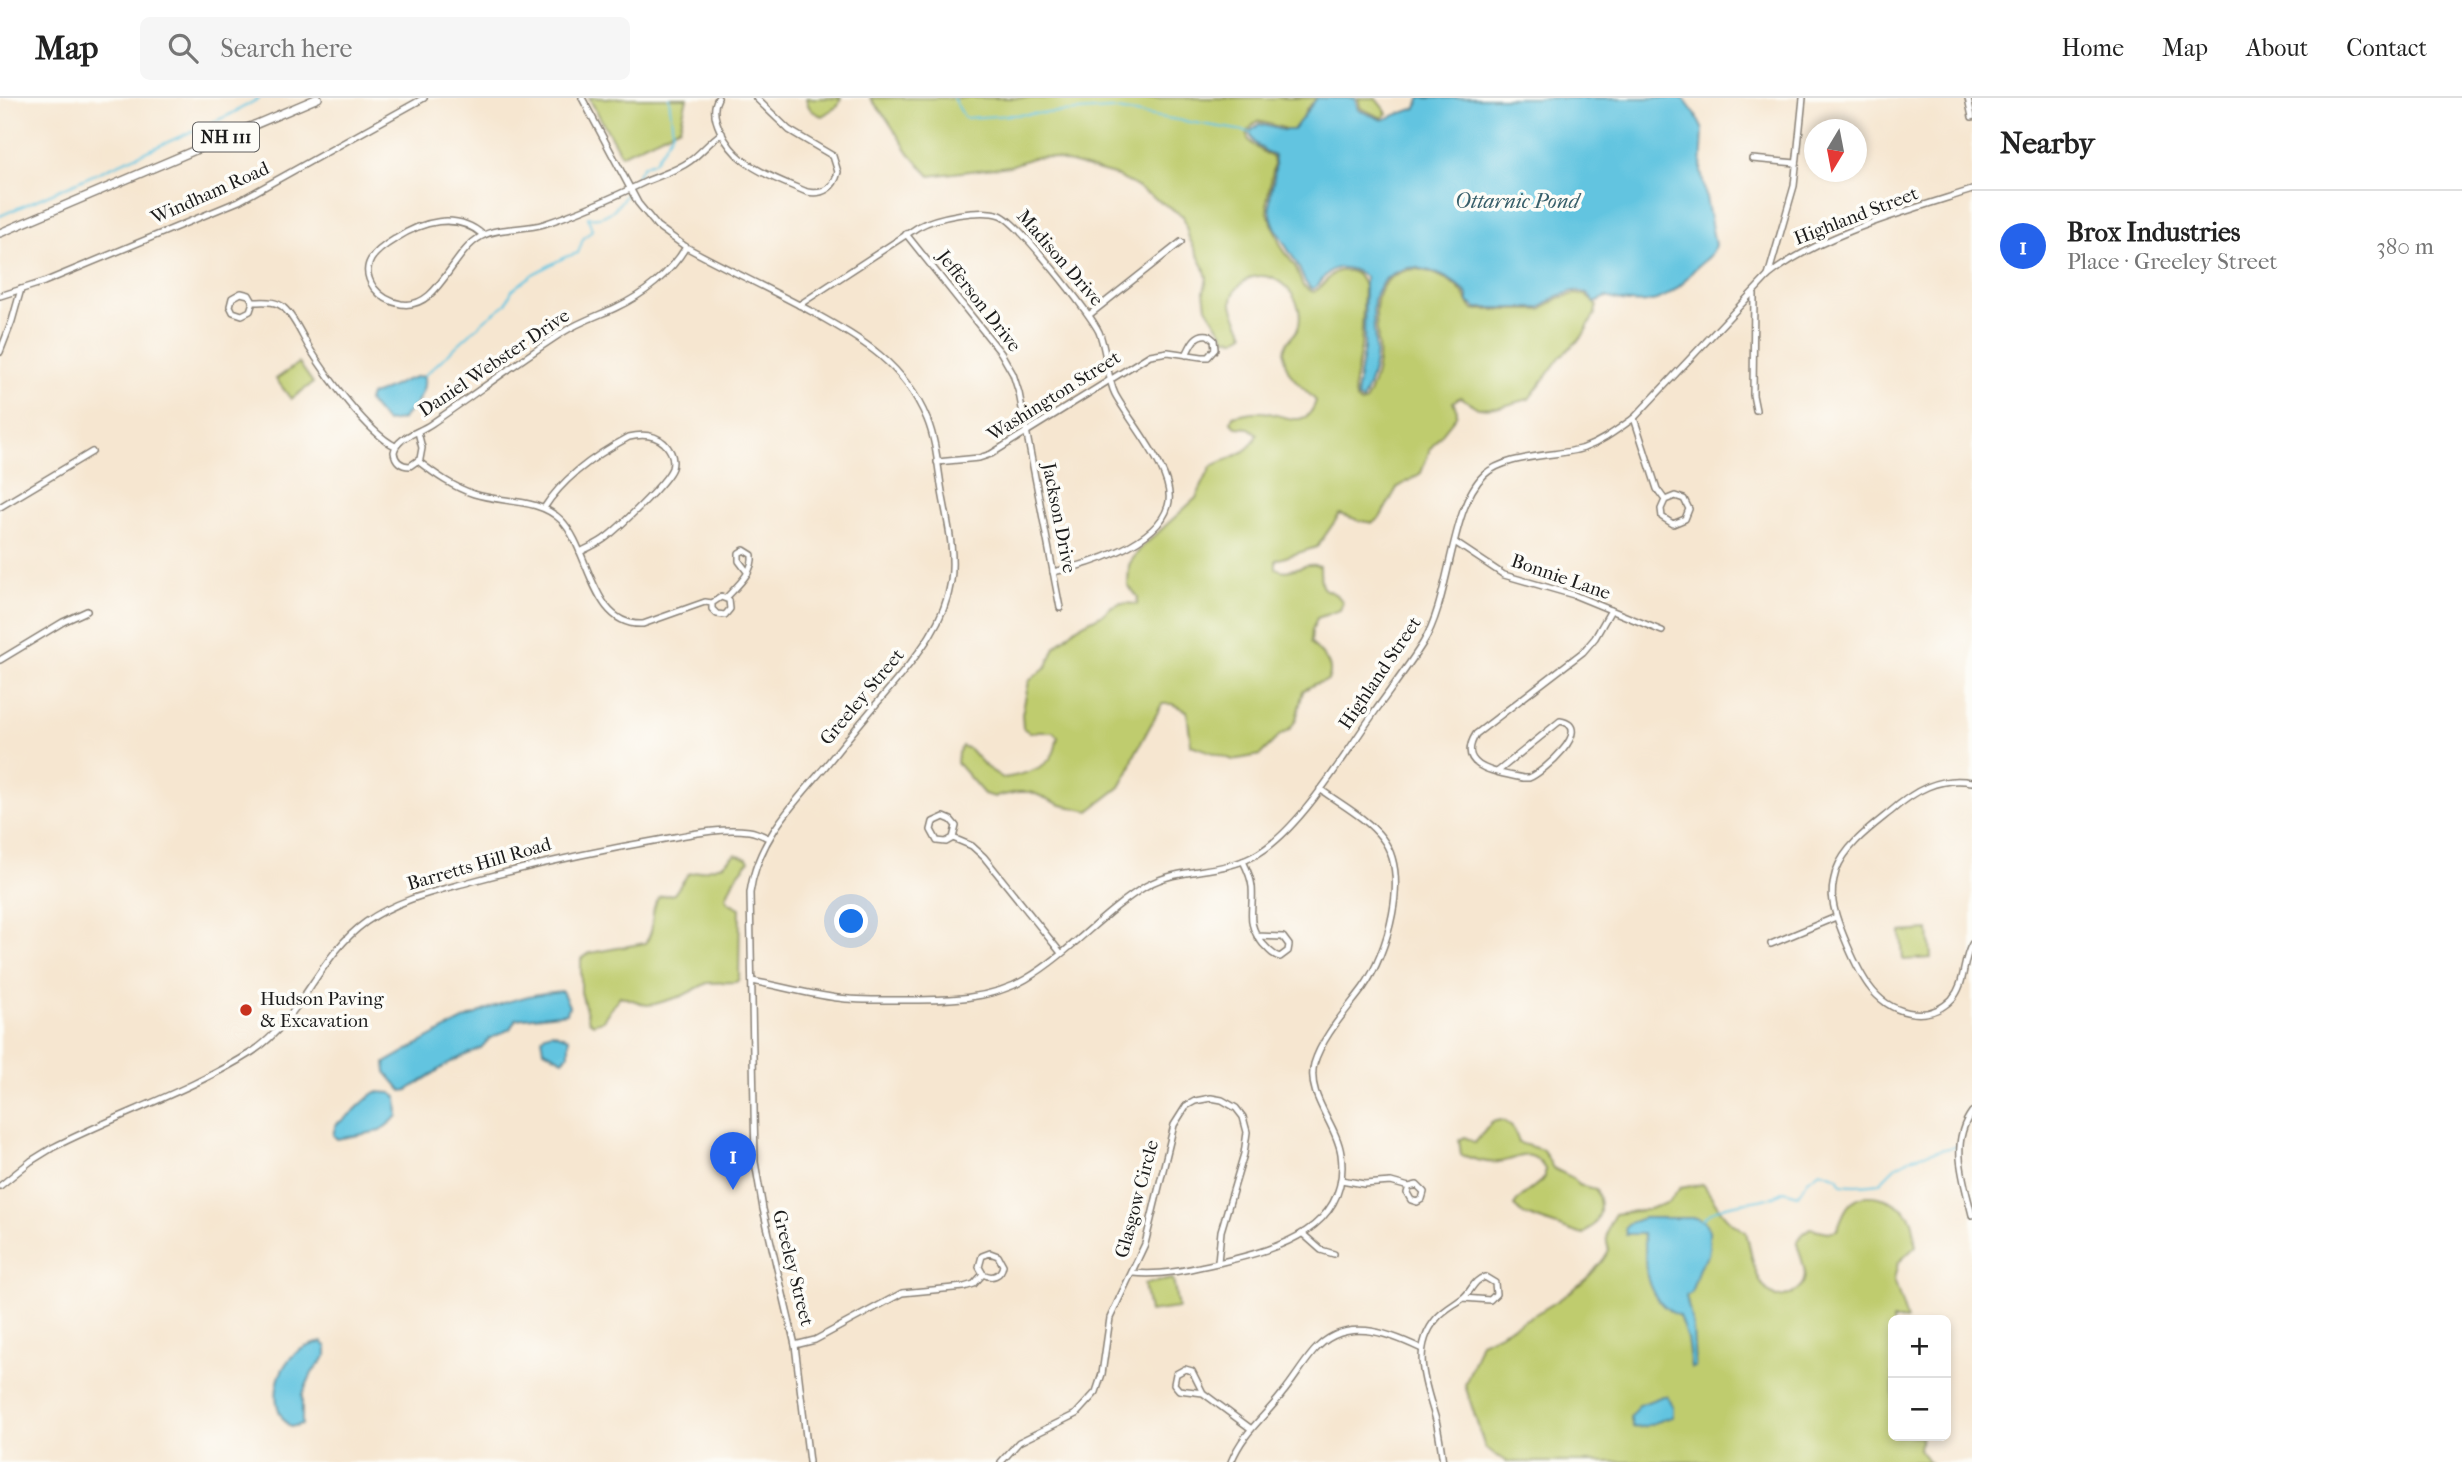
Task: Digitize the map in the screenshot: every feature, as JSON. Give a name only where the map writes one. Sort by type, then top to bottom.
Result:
[{"type":"main road","name":"NH 111","points":[[0,233],[318,98]]},
{"type":"street","name":"Windham Road","points":[[0,296],[44,282],[239,201],[424,98]]},
{"type":"street","name":"Greeley Street","points":[[582,98],[629,190],[648,217],[686,247],[867,343],[894,369],[915,397],[927,419],[937,463],[952,558],[951,582],[941,617],[914,659],[768,838],[754,869],[750,893],[754,1136],[758,1186],[795,1345],[808,1462]]},
{"type":"street","points":[[718,98],[713,115],[738,155],[748,163],[807,192],[818,193],[830,187],[838,172],[833,156],[789,130],[756,98]]},
{"type":"street","points":[[1768,276],[1794,186],[1803,98]]},
{"type":"street","points":[[1968,98],[1972,117]]},
{"type":"street","points":[[483,235],[460,223],[436,221],[418,225],[377,251],[367,266],[368,277],[379,293],[388,300],[406,304],[418,303],[433,293],[459,255],[483,235],[543,224],[629,190],[690,161],[722,133]]},
{"type":"street","points":[[1752,159],[1796,163]]},
{"type":"street","name":"Highland Street","points":[[752,981],[845,999],[930,1000],[967,998],[991,993],[1016,984],[1150,884],[1172,875],[1243,861],[1270,845],[1320,789],[1430,630],[1440,608],[1455,542],[1471,494],[1483,476],[1508,464],[1586,447],[1634,418],[1754,294],[1768,276],[1793,257],[1917,207],[1972,190]]},
{"type":"street","name":"Madison Drive","points":[[799,305],[906,234],[940,218],[982,213],[1000,215],[1023,234],[1089,315],[1101,339],[1114,392],[1169,487],[1170,496],[1167,510],[1155,527],[1099,561],[1053,572]]},
{"type":"street","name":"Jefferson Drive","points":[[906,234],[1007,363],[1019,393],[1026,433]]},
{"type":"street","points":[[1089,315],[1181,242]]},
{"type":"street","name":"Daniel Webster Drive","points":[[395,446],[572,327],[617,307],[638,294],[671,270],[686,247]]},
{"type":"street","points":[[0,352],[21,289]]},
{"type":"street","points":[[241,293],[248,295],[253,302],[251,309],[244,315],[235,313],[230,306],[232,298],[241,293]]},
{"type":"street","points":[[1754,294],[1753,395],[1756,410]]},
{"type":"street","points":[[253,302],[272,302],[286,309],[317,361],[342,394],[379,435],[395,446],[394,455],[399,463],[410,466],[418,461],[443,480],[465,491],[544,508],[563,522],[607,609],[614,616],[643,624],[705,602],[712,603],[719,597],[726,598]]},
{"type":"street","name":"Washington Street","points":[[937,463],[991,454],[1155,353],[1208,357],[1215,349],[1214,340],[1208,335],[1199,335],[1186,355]]},
{"type":"street","points":[[1634,418],[1658,491],[1665,500]]},
{"type":"street","name":"Daniel Webster Drive","points":[[418,432],[422,453],[418,461]]},
{"type":"street","name":"Jackson Drive","points":[[1026,433],[1060,608]]},
{"type":"street","points":[[544,508],[565,481],[629,437],[641,434],[652,436],[670,449],[673,464],[666,478],[608,536],[580,552]]},
{"type":"street","points":[[0,508],[92,452]]},
{"type":"street","points":[[1675,496],[1684,499],[1689,509],[1685,519],[1675,524],[1665,520],[1660,510],[1665,500],[1675,496]]},
{"type":"street","name":"Bonnie Lane","points":[[1455,542],[1504,576],[1563,591],[1662,631]]},
{"type":"street","points":[[726,598],[748,573]]},
{"type":"street","points":[[712,603],[715,613],[725,615],[730,606],[726,598]]},
{"type":"street","points":[[1497,772],[1556,723],[1564,721],[1572,733],[1566,748],[1535,776],[1523,778],[1497,772],[1485,769],[1472,759],[1470,749],[1476,734],[1583,652],[1595,638],[1611,610]]},
{"type":"street","points":[[0,660],[87,611]]},
{"type":"street","points":[[1972,782],[1950,780],[1916,791],[1851,847],[1838,867],[1833,884],[1836,916],[1869,986],[1886,1003],[1909,1013],[1933,1012],[1953,998],[1960,987],[1966,957],[1972,944]]},
{"type":"street","points":[[1133,1273],[1162,1275],[1264,1252],[1303,1234],[1325,1214],[1341,1180],[1341,1150],[1319,1100],[1313,1070],[1322,1046],[1372,975],[1383,950],[1393,898],[1394,877],[1390,850],[1380,835],[1320,789]]},
{"type":"street","points":[[953,838],[956,830],[951,820],[944,817],[933,822],[931,830],[934,838],[941,842],[953,838],[972,846],[984,857],[1060,953]]},
{"type":"street","name":"Barretts Hill Road","points":[[0,1186],[52,1148],[201,1080],[264,1043],[277,1033],[338,947],[365,922],[397,904],[485,878],[621,845],[730,831],[750,831],[768,838]]},
{"type":"street","points":[[1243,861],[1251,879],[1250,920],[1257,936],[1274,955],[1280,957],[1288,951],[1289,945],[1283,937],[1257,936]]},
{"type":"street","points":[[1771,944],[1836,916]]},
{"type":"street","name":"Glasgow Circle","points":[[1000,1462],[1020,1442],[1076,1414],[1096,1392],[1102,1374],[1110,1318],[1145,1244],[1176,1120],[1182,1110],[1191,1103],[1211,1098],[1222,1100],[1236,1108],[1243,1117],[1247,1132],[1244,1154],[1221,1231],[1219,1262]]},
{"type":"street","points":[[1972,1112],[1962,1129],[1959,1147],[1972,1215]]},
{"type":"street","points":[[1341,1180],[1368,1184],[1391,1182],[1409,1187]]},
{"type":"street","points":[[1303,1234],[1321,1250],[1334,1254]]},
{"type":"street","points":[[990,1253],[998,1255],[1003,1265],[999,1273],[991,1277],[983,1274],[979,1267],[982,1256],[990,1253]]},
{"type":"street","points":[[795,1345],[815,1340],[895,1296],[911,1291],[969,1286],[983,1274]]},
{"type":"street","points":[[1443,1462],[1436,1422],[1423,1376],[1422,1349],[1437,1318],[1463,1298],[1475,1282],[1481,1278],[1489,1278],[1495,1283],[1496,1294],[1490,1300],[1463,1298]]},
{"type":"street","points":[[1231,1462],[1250,1429],[1282,1395],[1313,1352],[1334,1336],[1368,1329],[1388,1334],[1422,1349]]},
{"type":"street","points":[[1203,1393],[1179,1390],[1174,1381],[1176,1374],[1185,1369],[1192,1371],[1203,1393],[1250,1429]]},
{"type":"green space","points":[[589,98],[687,98],[680,127],[621,155]]},
{"type":"green space","points":[[806,98],[841,98],[838,106],[822,116],[811,110]]},
{"type":"green space","points":[[870,98],[1318,98],[1307,108],[1297,130],[1288,134],[1283,128],[1258,121],[1251,127],[1248,138],[1255,147],[1273,158],[1268,213],[1281,246],[1296,268],[1303,286],[1313,292],[1332,274],[1342,271],[1355,273],[1363,283],[1361,347],[1354,388],[1356,399],[1361,404],[1370,392],[1377,367],[1378,297],[1382,287],[1391,278],[1404,271],[1427,271],[1443,278],[1462,292],[1473,310],[1541,310],[1559,298],[1575,294],[1585,295],[1597,305],[1582,337],[1561,356],[1529,399],[1500,407],[1478,408],[1460,397],[1453,402],[1457,410],[1456,416],[1430,449],[1421,473],[1397,488],[1381,516],[1373,523],[1340,514],[1317,547],[1276,560],[1276,568],[1287,571],[1308,565],[1320,566],[1323,588],[1343,602],[1340,610],[1317,618],[1312,630],[1311,642],[1329,664],[1328,680],[1303,691],[1296,720],[1289,730],[1260,755],[1233,760],[1191,745],[1187,711],[1172,704],[1162,704],[1120,787],[1089,811],[1061,805],[1031,792],[995,797],[984,794],[957,763],[962,746],[970,749],[986,767],[1003,778],[1031,771],[1050,759],[1058,737],[1053,732],[1029,732],[1023,728],[1022,714],[1029,681],[1047,666],[1055,647],[1077,627],[1103,614],[1112,606],[1121,603],[1137,604],[1138,597],[1128,586],[1129,565],[1132,560],[1141,548],[1196,498],[1211,467],[1244,451],[1254,441],[1257,434],[1249,428],[1236,427],[1231,422],[1233,416],[1258,412],[1300,419],[1312,411],[1316,401],[1295,380],[1285,361],[1285,346],[1300,321],[1297,303],[1292,294],[1278,281],[1269,277],[1260,276],[1245,281],[1232,298],[1234,311],[1244,334],[1236,339],[1226,338],[1206,307],[1204,291],[1207,278],[1189,238],[1183,216],[1114,175],[1049,157],[1032,158],[1010,166],[930,176],[909,153]]},
{"type":"green space","points":[[1358,98],[1375,98],[1387,113],[1382,118],[1360,108]]},
{"type":"green space","points":[[299,363],[313,383],[291,399],[276,379]]},
{"type":"green space","points":[[735,854],[749,861],[734,879],[726,897],[728,902],[740,908],[739,979],[736,982],[707,983],[682,996],[655,1004],[647,1005],[620,996],[602,1021],[593,1024],[589,1021],[581,992],[581,959],[590,953],[645,943],[651,932],[654,908],[659,897],[674,894],[688,874],[722,865]]},
{"type":"green space","points":[[1929,930],[1931,958],[1903,960],[1901,932]]},
{"type":"green space","points":[[1500,1120],[1512,1128],[1519,1143],[1543,1150],[1553,1168],[1573,1178],[1579,1185],[1596,1189],[1600,1204],[1599,1215],[1597,1221],[1582,1235],[1523,1214],[1514,1206],[1545,1177],[1545,1169],[1534,1158],[1524,1156],[1490,1162],[1461,1155],[1459,1140],[1465,1137],[1475,1143],[1492,1122]]},
{"type":"green space","points":[[1703,1184],[1726,1217],[1746,1232],[1758,1277],[1776,1297],[1789,1294],[1802,1285],[1805,1274],[1797,1243],[1810,1228],[1828,1232],[1837,1230],[1850,1204],[1860,1197],[1876,1196],[1885,1199],[1907,1213],[1913,1225],[1916,1246],[1898,1263],[1894,1279],[1905,1315],[1888,1315],[1888,1441],[1920,1441],[1919,1449],[1929,1462],[1507,1462],[1485,1448],[1465,1385],[1481,1342],[1552,1304],[1585,1279],[1609,1250],[1607,1231],[1615,1214],[1649,1209],[1669,1202],[1680,1188]]},
{"type":"green space","points":[[1173,1279],[1178,1308],[1149,1312],[1144,1284]]},
{"type":"water","name":"Ottarnic Pond","points":[[1317,98],[1355,98],[1358,110],[1382,120],[1416,108],[1421,98],[1683,98],[1703,130],[1701,171],[1714,249],[1674,291],[1656,300],[1637,303],[1606,297],[1595,303],[1587,293],[1574,291],[1558,296],[1540,308],[1476,308],[1468,302],[1468,295],[1463,290],[1441,275],[1415,268],[1396,272],[1385,280],[1374,299],[1375,360],[1362,401],[1358,398],[1357,389],[1364,348],[1365,277],[1352,270],[1337,268],[1312,289],[1307,284],[1272,218],[1270,200],[1275,173],[1274,156],[1256,144],[1250,132],[1259,124],[1293,130]]},
{"type":"water","points":[[424,376],[421,395],[401,420],[386,422],[368,401],[370,395]]},
{"type":"water","points":[[562,991],[569,1006],[567,1013],[516,1019],[510,1029],[489,1039],[481,1048],[451,1062],[408,1090],[402,1091],[386,1072],[385,1063],[471,1016],[515,999]]},
{"type":"water","points":[[552,1032],[569,1038],[569,1054],[563,1060],[544,1050],[542,1038]]},
{"type":"water","points":[[376,1092],[391,1093],[397,1097],[398,1116],[380,1131],[337,1139],[333,1135],[336,1124]]},
{"type":"water","points":[[1643,1218],[1697,1218],[1705,1222],[1709,1231],[1708,1255],[1699,1268],[1691,1293],[1686,1296],[1693,1327],[1695,1367],[1691,1368],[1687,1339],[1679,1316],[1657,1300],[1649,1284],[1643,1234],[1626,1234],[1625,1227],[1629,1223]]},
{"type":"water","points":[[322,1342],[327,1347],[327,1355],[312,1373],[302,1395],[302,1424],[291,1427],[279,1411],[279,1379],[283,1369],[296,1353]]},
{"type":"water","points":[[1667,1396],[1673,1407],[1673,1417],[1642,1427],[1633,1427],[1630,1417],[1639,1405]]},
{"type":"waterway","points":[[0,216],[229,115],[260,98]]},
{"type":"waterway","points":[[631,185],[643,166],[655,161],[673,132],[669,98]]},
{"type":"waterway","points":[[953,98],[965,118],[1111,109],[1250,132]]},
{"type":"waterway","points":[[424,376],[506,304],[512,290],[533,274],[578,253],[583,239],[592,230],[588,217],[601,217],[611,212],[627,193]]},
{"type":"waterway","points":[[1702,1220],[1725,1206],[1769,1198],[1784,1191],[1798,1195],[1808,1180],[1820,1171],[1838,1177],[1842,1184],[1879,1183],[1895,1167],[1913,1157],[1957,1146]]},
{"type":"place","name":"Hudson Paving & Excavation","points":[[246,1010]]},
{"type":"place","name":"Brox Industries","points":[[733,1190]]}]
